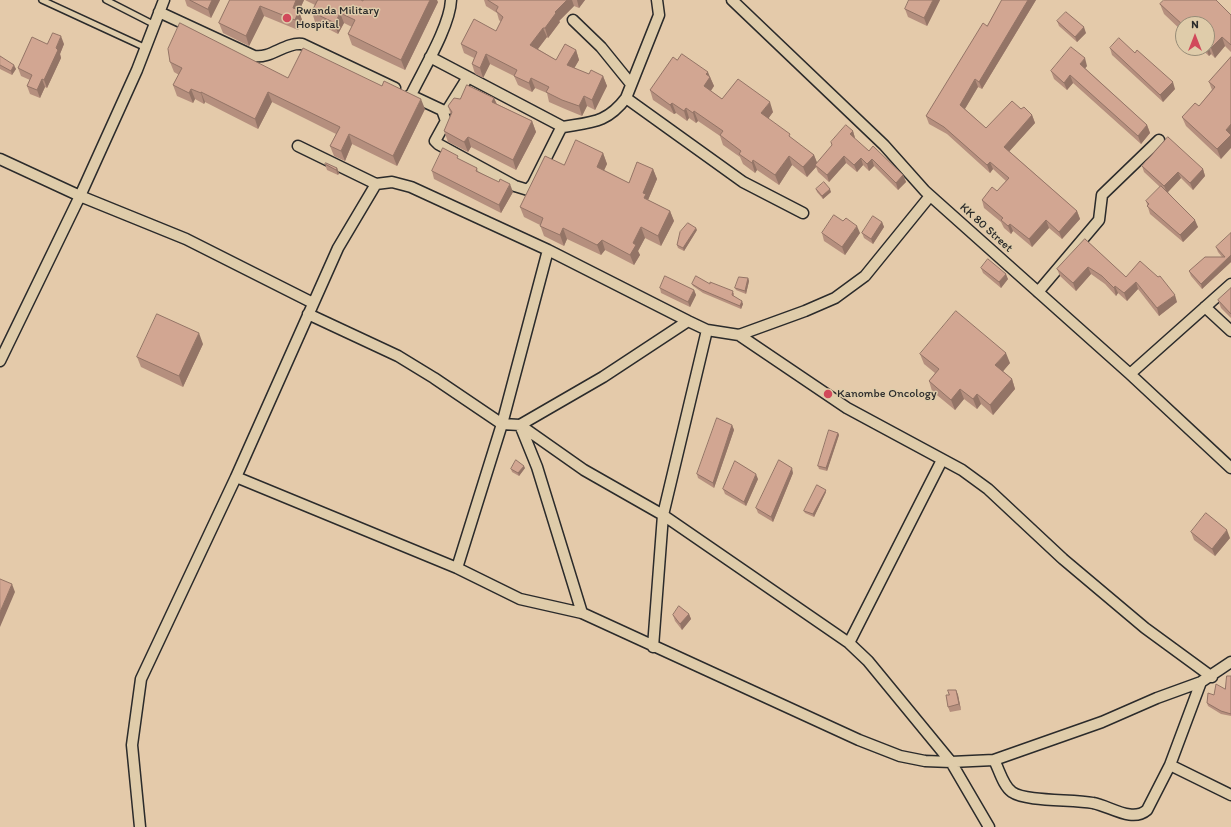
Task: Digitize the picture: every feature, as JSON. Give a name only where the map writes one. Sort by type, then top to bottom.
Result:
[{"type":"street","points":[[0,360],[80,196],[146,48],[153,24],[164,0]]},
{"type":"street","points":[[411,95],[430,57],[451,9],[451,0]]},
{"type":"street","points":[[430,57],[563,127],[599,121],[617,111],[626,98],[659,15],[657,0]]},
{"type":"street","name":"KK 80 Street","points":[[732,0],[884,145],[930,196],[1130,374],[1231,468]]},
{"type":"street","points":[[159,12],[254,56],[261,57],[295,44],[302,44],[411,95],[442,110],[446,121],[435,141],[438,144],[509,182],[528,190],[533,184],[560,130],[563,127]]},
{"type":"street","points":[[574,20],[601,47],[631,84]]},
{"type":"street","points":[[444,116],[468,77]]},
{"type":"street","points":[[626,98],[742,182],[803,213]]},
{"type":"street","points":[[1038,292],[1100,220],[1102,195],[1159,140]]},
{"type":"street","points":[[298,146],[376,184],[392,182],[411,187],[548,250],[707,330],[739,335],[847,408],[962,470],[988,489],[1063,559],[1145,628],[1212,677]]},
{"type":"street","points":[[0,159],[80,196],[186,239],[313,303]]},
{"type":"street","points":[[140,827],[132,745],[141,679],[236,477],[338,248],[376,184]]},
{"type":"street","points":[[739,335],[805,311],[835,298],[866,276],[930,196]]},
{"type":"street","points":[[457,568],[502,424],[548,250]]},
{"type":"street","points":[[1130,374],[1231,284]]},
{"type":"street","points":[[1205,307],[1231,331]]},
{"type":"street","points":[[308,314],[398,356],[434,378],[502,424],[520,425],[584,470],[664,515],[849,643],[868,660],[951,762],[989,827]]},
{"type":"street","points":[[520,425],[603,377],[688,321]]},
{"type":"street","points":[[653,647],[664,515],[707,330]]},
{"type":"street","points":[[520,425],[537,467],[582,613]]},
{"type":"street","points":[[849,643],[942,460]]},
{"type":"street","points":[[236,477],[457,568],[520,599],[582,613],[653,647],[859,740],[900,756],[951,762],[994,760],[1102,722],[1156,698],[1201,682],[1212,677],[1231,662]]},
{"type":"street","points":[[994,760],[1011,792],[1023,797],[1082,801],[1095,803],[1132,816],[1141,815],[1147,810],[1170,765],[1201,682]]},
{"type":"street","points":[[1170,765],[1231,795]]},
{"type":"lane","points":[[42,0],[146,48]]},
{"type":"lane","points":[[106,0],[153,24]]},
{"type":"building","points":[[190,0],[212,0],[208,9]]},
{"type":"building","points":[[230,0],[296,0],[293,8],[299,10],[295,20],[260,6],[246,36],[219,23]]},
{"type":"building","points":[[318,0],[430,0],[401,60],[348,34],[355,20],[340,13],[335,23],[312,12]]},
{"type":"building","points":[[488,0],[567,0],[555,12],[556,13],[545,28],[543,28],[530,45],[556,60],[565,44],[576,50],[567,65],[589,74],[591,70],[603,76],[592,100],[584,96],[579,106],[562,100],[546,92],[549,87],[531,78],[529,83],[514,76],[517,70],[486,54],[480,68],[472,64],[477,52],[461,44],[474,19],[496,31],[503,17],[496,11],[498,7]]},
{"type":"building","points":[[909,0],[933,0],[924,18],[905,9]]},
{"type":"building","points":[[1002,0],[1028,0],[979,82],[975,79],[960,105],[986,128],[1012,101],[1021,109],[1024,107],[1032,115],[1004,147],[1077,211],[1059,232],[1046,220],[1029,239],[1010,224],[1008,226],[1001,220],[1003,218],[982,200],[992,187],[997,191],[1009,178],[990,162],[987,165],[944,127],[926,116],[983,23],[987,26]]},
{"type":"building","points":[[1164,0],[1216,0],[1231,15],[1231,45],[1222,37],[1215,44],[1215,16],[1175,16],[1175,18],[1160,4]]},
{"type":"building","points":[[1066,12],[1084,27],[1075,37],[1057,21]]},
{"type":"building","points":[[180,23],[288,78],[303,48],[382,86],[384,81],[421,99],[393,156],[349,134],[341,151],[330,146],[340,127],[268,92],[255,119],[201,92],[191,89],[189,93],[173,85],[182,68],[170,62],[168,49]]},
{"type":"building","points":[[53,33],[61,36],[56,48],[58,50],[44,80],[42,79],[37,90],[27,86],[32,75],[18,68],[32,37],[47,44]]},
{"type":"building","points":[[1119,38],[1135,53],[1137,50],[1173,82],[1160,95],[1110,48]]},
{"type":"building","points":[[1071,47],[1085,58],[1080,64],[1147,125],[1138,136],[1070,75],[1064,83],[1051,71]]},
{"type":"building","points":[[682,54],[708,72],[706,74],[710,77],[704,86],[722,99],[738,79],[770,102],[761,113],[790,134],[789,136],[814,155],[803,167],[789,156],[775,175],[753,160],[752,163],[739,154],[741,151],[720,135],[723,131],[694,111],[693,113],[686,108],[684,111],[672,103],[670,105],[650,90],[673,57],[677,60]]},
{"type":"building","points":[[0,56],[14,65],[11,71],[0,65]]},
{"type":"building","points":[[1231,57],[1231,124],[1226,130],[1231,135],[1217,149],[1182,117],[1195,103],[1199,106],[1215,87],[1209,82]]},
{"type":"building","points":[[467,85],[494,98],[492,102],[532,121],[513,160],[468,137],[464,142],[444,131],[452,112],[448,106],[454,98],[460,99]]},
{"type":"building","points":[[846,125],[853,131],[850,134],[869,151],[873,146],[903,175],[896,183],[872,159],[867,164],[861,158],[854,165],[844,156],[827,175],[815,165],[832,145],[831,142]]},
{"type":"building","points":[[1168,137],[1203,169],[1190,183],[1178,172],[1164,186],[1142,166]]},
{"type":"building","points":[[576,140],[603,153],[597,167],[629,183],[637,162],[653,169],[643,193],[646,194],[644,198],[670,211],[658,236],[641,227],[633,243],[636,245],[630,255],[602,240],[597,245],[563,228],[560,235],[540,226],[543,218],[520,207],[545,156],[564,165]]},
{"type":"building","points":[[443,148],[458,156],[457,158],[477,168],[476,171],[499,182],[500,179],[510,184],[499,205],[432,171]]},
{"type":"building","points":[[326,163],[337,168],[336,170],[325,164]]},
{"type":"building","points":[[824,182],[830,189],[822,196],[816,189]]},
{"type":"building","points":[[1161,186],[1195,220],[1180,235],[1147,206],[1149,204],[1146,201]]},
{"type":"building","points":[[834,215],[843,221],[846,218],[857,226],[842,247],[822,233]]},
{"type":"building","points":[[873,216],[882,222],[871,239],[862,233]]},
{"type":"building","points":[[688,223],[696,228],[683,248],[677,245],[680,232]]},
{"type":"building","points":[[1231,233],[1231,255],[1201,284],[1189,271],[1205,257],[1225,257],[1216,247]]},
{"type":"building","points":[[1085,239],[1126,277],[1140,261],[1158,277],[1160,276],[1175,295],[1157,308],[1136,282],[1124,293],[1115,286],[1114,288],[1102,276],[1088,267],[1073,283],[1057,269]]},
{"type":"building","points":[[988,259],[1006,274],[999,282],[981,268]]},
{"type":"building","points":[[665,276],[694,290],[688,302],[660,288]]},
{"type":"building","points":[[696,276],[710,284],[710,282],[733,291],[732,295],[742,301],[740,306],[702,290],[692,284]]},
{"type":"building","points":[[739,277],[748,278],[745,291],[735,288]]},
{"type":"building","points":[[1231,288],[1231,314],[1218,300]]},
{"type":"building","points":[[956,311],[1006,353],[995,365],[1012,379],[990,405],[977,394],[973,399],[960,389],[951,400],[929,381],[939,369],[920,354]]},
{"type":"building","points":[[157,314],[199,333],[179,376],[137,357]]},
{"type":"building","points":[[717,418],[732,425],[713,483],[697,474]]},
{"type":"building","points":[[829,430],[838,433],[826,468],[818,466]]},
{"type":"building","points":[[516,460],[524,466],[518,473],[511,469]]},
{"type":"building","points":[[779,460],[792,468],[771,517],[756,508]]},
{"type":"building","points":[[735,461],[756,474],[744,502],[723,489]]},
{"type":"building","points":[[817,485],[826,490],[813,514],[804,511]]},
{"type":"building","points":[[1206,513],[1227,530],[1212,549],[1191,532]]},
{"type":"building","points":[[0,579],[12,584],[0,612]]},
{"type":"building","points":[[679,606],[689,614],[680,624],[673,615]]},
{"type":"building","points":[[1227,676],[1231,676],[1231,714],[1221,711],[1207,703],[1208,693],[1214,695],[1216,684],[1225,689]]},
{"type":"building","points":[[948,690],[956,690],[959,704],[948,707],[946,695],[949,695]]},
{"type":"place","name":"Rwanda Military Hospital","points":[[287,18]]},
{"type":"place","name":"Kanombe Oncology","points":[[828,394]]}]
